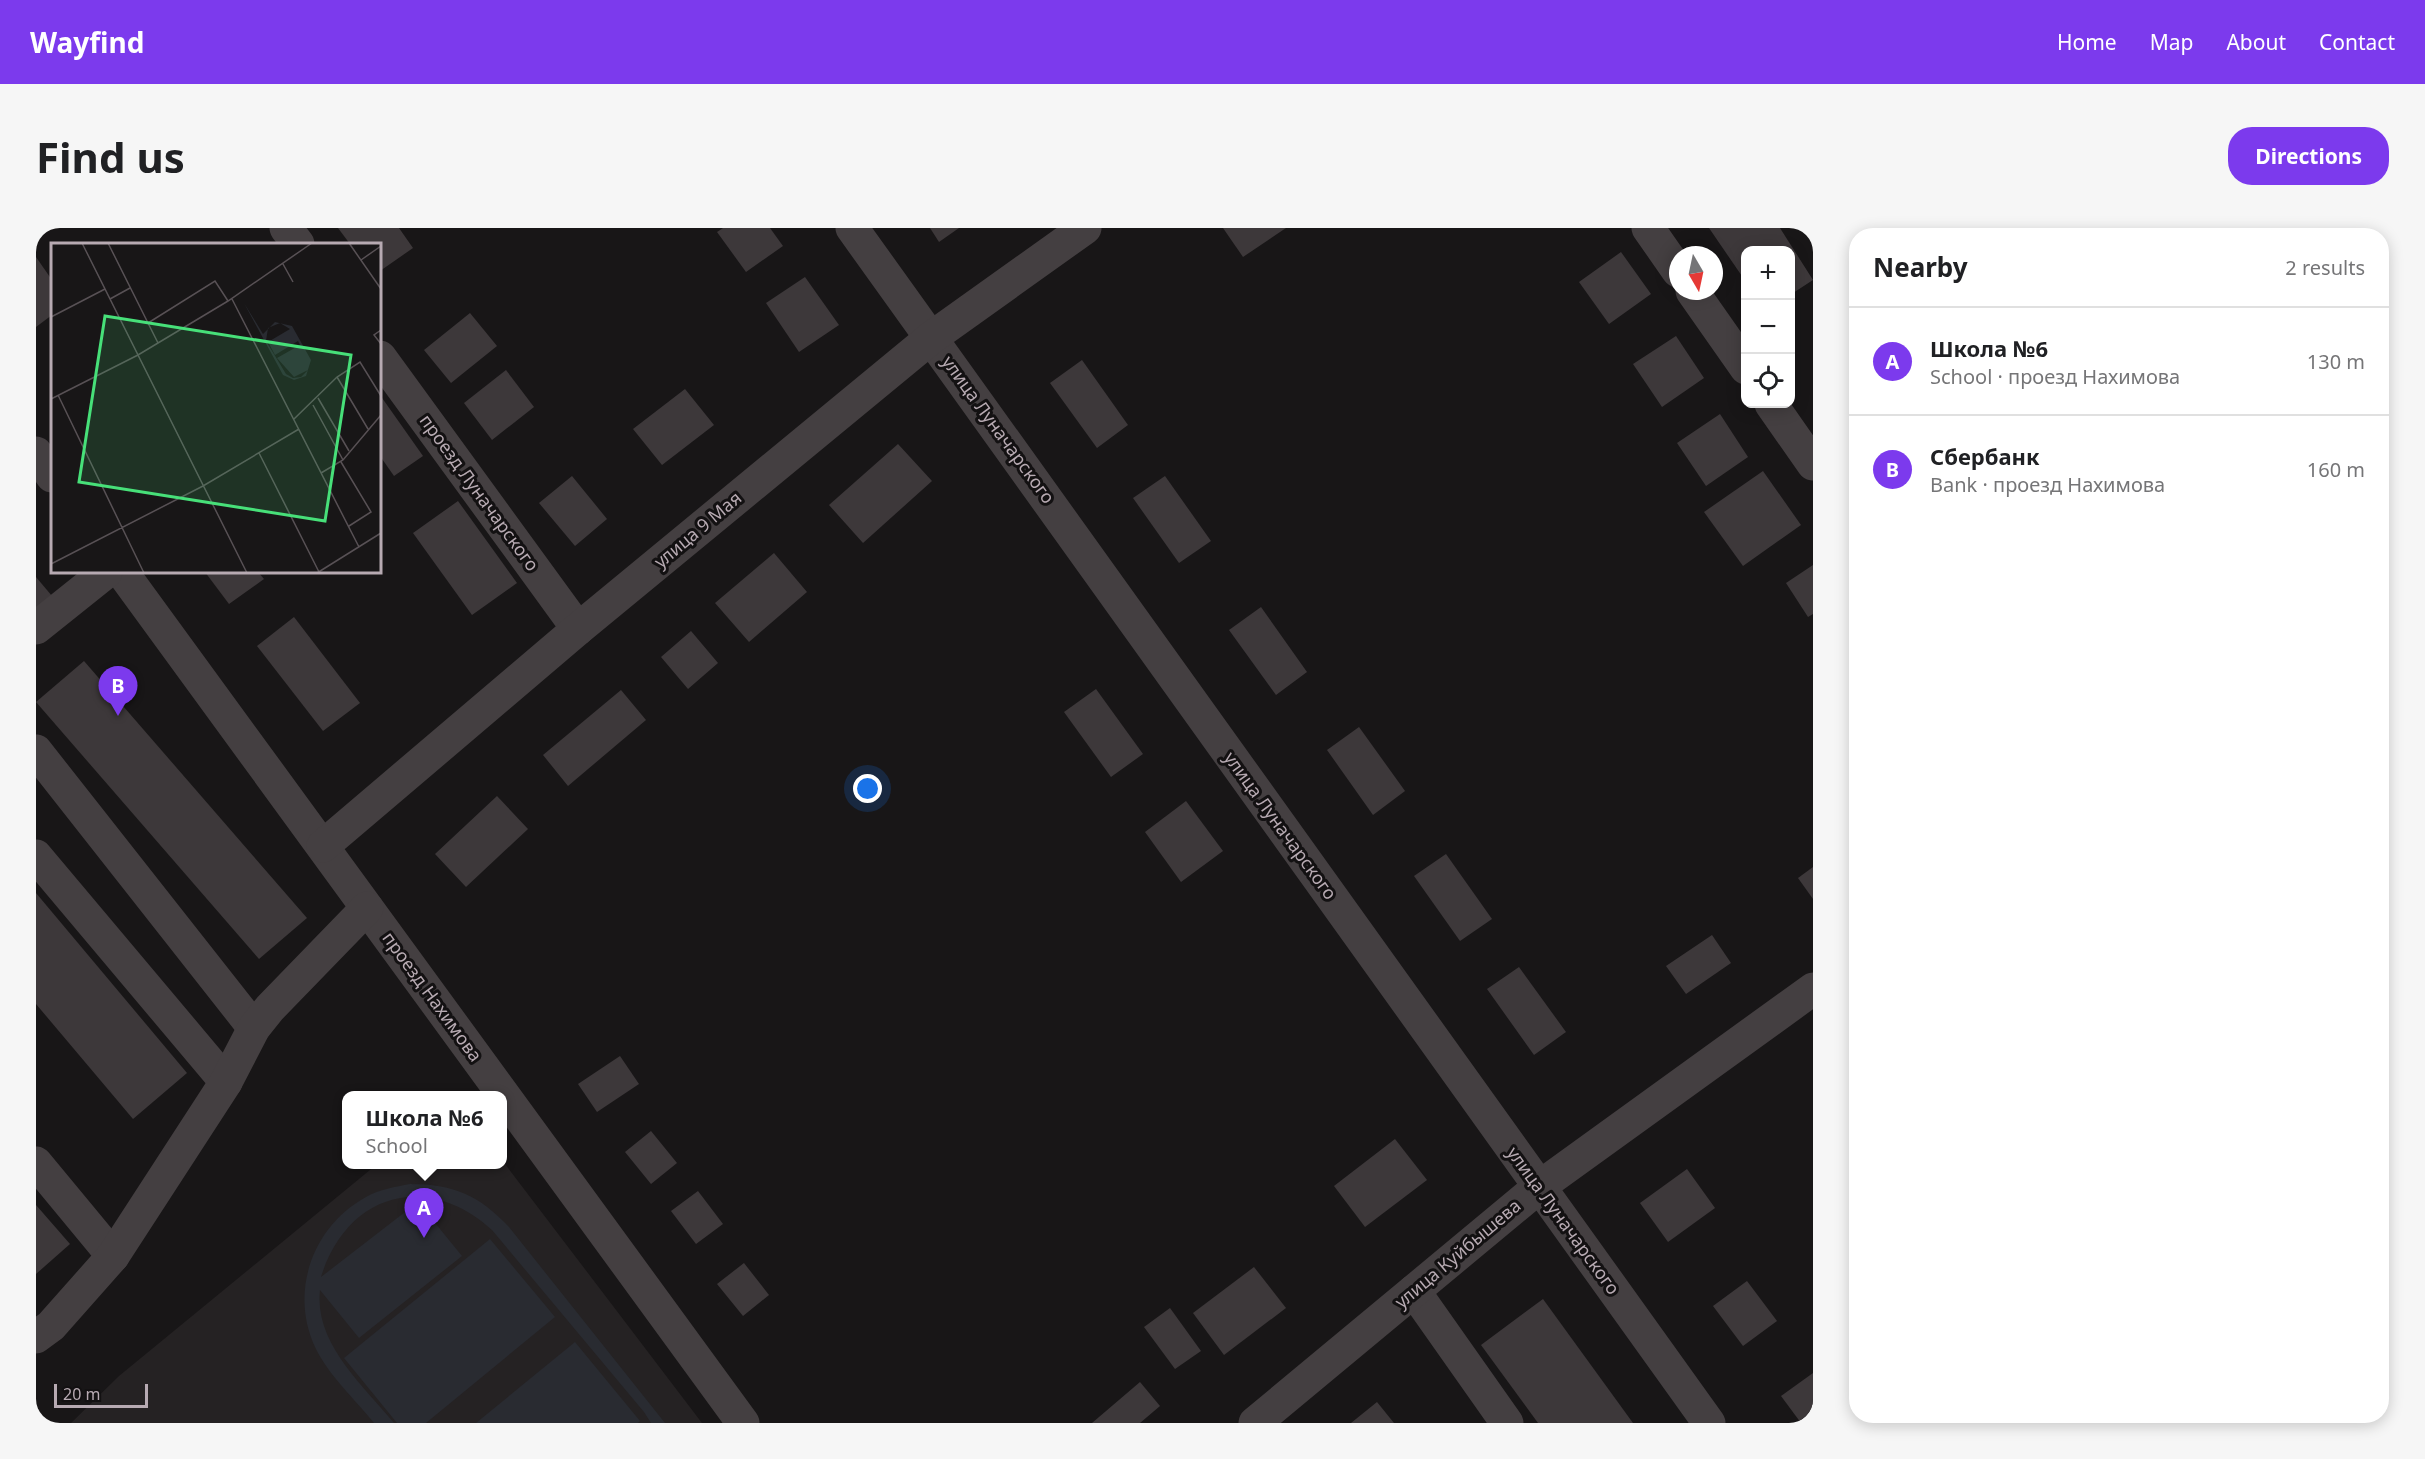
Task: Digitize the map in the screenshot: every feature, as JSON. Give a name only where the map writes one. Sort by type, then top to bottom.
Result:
[{"type":"street","points":[[286,228],[297,243]]},
{"type":"street","name":"улица Луначарского","points":[[852,228],[1708,1423]]},
{"type":"street","name":"улица 9 Мая","points":[[323,846],[578,629],[931,338],[1085,228]]},
{"type":"street","points":[[1648,228],[1669,258]]},
{"type":"street","points":[[1698,300],[1741,361]]},
{"type":"street","name":"проезд Луначарского","points":[[381,358],[578,629]]},
{"type":"street","points":[[1774,408],[1813,464]]},
{"type":"street","points":[[36,453],[51,475]]},
{"type":"street","points":[[36,628],[105,573]]},
{"type":"street","name":"проезд Нахимова","points":[[123,573],[501,1091]]},
{"type":"street","points":[[36,751],[254,1028]]},
{"type":"street","points":[[36,856],[226,1082]]},
{"type":"street","points":[[36,1337],[51,1326],[112,1256],[226,1082],[254,1028],[270,1008],[368,908]]},
{"type":"street","name":"улица Куйбышева","points":[[1255,1423],[1539,1187],[1813,989]]},
{"type":"street","name":"проезд Нахимова","points":[[507,1099],[743,1423]]},
{"type":"street","points":[[36,1163],[112,1256]]},
{"type":"street","points":[[1414,1291],[1507,1423]]},
{"type":"shaded area","points":[[507,1167],[702,1423],[71,1423],[119,1376],[371,1169],[507,1169]]},
{"type":"shaded area","points":[[410,1184],[452,1189],[476,1199],[498,1216],[665,1423],[651,1423],[492,1230],[467,1212],[442,1201],[416,1197],[392,1200],[369,1210],[350,1226],[333,1248],[321,1277],[418,1202],[462,1256],[359,1338],[320,1290],[320,1309],[333,1345],[355,1378],[394,1423],[374,1423],[334,1377],[315,1347],[308,1326],[305,1304],[306,1283],[311,1262],[320,1242],[332,1225],[348,1209],[377,1192]]},
{"type":"shaded area","points":[[490,1239],[555,1317],[426,1423],[397,1423],[344,1358]]},
{"type":"shaded area","points":[[575,1342],[640,1421],[638,1423],[476,1423]]},
{"type":"building","points":[[338,228],[399,228],[413,248],[381,270],[381,243],[349,243]]},
{"type":"building","points":[[723,228],[770,228],[783,246],[746,272],[717,232]]},
{"type":"building","points":[[930,228],[959,228],[939,242]]},
{"type":"building","points":[[1223,228],[1286,228],[1243,257]]},
{"type":"building","points":[[1709,228],[1780,228],[1791,246],[1741,246],[1741,275]]},
{"type":"building","points":[[1621,252],[1651,294],[1609,324],[1579,282]]},
{"type":"building","points":[[1795,252],[1813,280],[1795,292]]},
{"type":"building","points":[[36,257],[51,279],[51,316],[36,327]]},
{"type":"building","points":[[805,277],[839,325],[799,352],[766,303]]},
{"type":"building","points":[[470,313],[497,346],[451,383],[424,350]]},
{"type":"building","points":[[1676,336],[1704,378],[1662,407],[1633,364]]},
{"type":"building","points":[[1082,360],[1128,425],[1097,448],[1050,383]]},
{"type":"building","points":[[506,370],[534,407],[492,440],[464,403]]},
{"type":"building","points":[[685,389],[714,425],[662,465],[633,429]]},
{"type":"building","points":[[381,396],[423,456],[394,476],[381,457]]},
{"type":"building","points":[[1720,414],[1748,457],[1706,486],[1677,443]]},
{"type":"building","points":[[898,444],[932,481],[863,543],[829,505]]},
{"type":"building","points":[[1763,471],[1801,525],[1743,566],[1704,512]]},
{"type":"building","points":[[572,476],[607,519],[575,546],[539,503]]},
{"type":"building","points":[[1165,476],[1211,541],[1179,563],[1133,498]]},
{"type":"building","points":[[458,501],[517,583],[472,615],[413,533]]},
{"type":"building","points":[[774,553],[807,592],[749,642],[715,603]]},
{"type":"building","points":[[1813,565],[1813,614],[1808,617],[1786,583]]},
{"type":"building","points":[[206,573],[259,573],[264,579],[229,604]]},
{"type":"building","points":[[36,577],[52,596],[36,609]]},
{"type":"building","points":[[1261,607],[1307,672],[1276,695],[1229,630]]},
{"type":"building","points":[[294,617],[360,703],[323,731],[257,646]]},
{"type":"building","points":[[691,631],[718,663],[688,689],[661,657]]},
{"type":"building","points":[[84,661],[307,918],[259,959],[36,702]]},
{"type":"building","points":[[1096,689],[1143,754],[1111,777],[1064,712]]},
{"type":"building","points":[[621,690],[646,720],[568,786],[543,755]]},
{"type":"building","points":[[1359,727],[1405,791],[1373,815],[1327,750]]},
{"type":"building","points":[[497,796],[528,829],[466,887],[435,854]]},
{"type":"building","points":[[1186,801],[1223,851],[1181,882],[1145,832]]},
{"type":"building","points":[[1446,854],[1492,919],[1460,941],[1414,876]]},
{"type":"building","points":[[1813,867],[1813,899],[1798,878]]},
{"type":"building","points":[[36,893],[187,1073],[133,1119],[36,1004]]},
{"type":"building","points":[[1712,935],[1731,963],[1686,994],[1666,966]]},
{"type":"building","points":[[1519,967],[1566,1032],[1534,1055],[1487,989]]},
{"type":"building","points":[[620,1056],[639,1084],[597,1112],[578,1084]]},
{"type":"building","points":[[651,1131],[677,1163],[651,1184],[625,1152]]},
{"type":"building","points":[[1395,1139],[1427,1180],[1365,1227],[1334,1186]]},
{"type":"building","points":[[1687,1169],[1715,1208],[1668,1242],[1640,1203]]},
{"type":"building","points":[[698,1191],[723,1224],[696,1244],[671,1211]]},
{"type":"building","points":[[36,1205],[70,1244],[36,1274]]},
{"type":"building","points":[[744,1263],[769,1295],[743,1316],[717,1284]]},
{"type":"building","points":[[1254,1267],[1286,1308],[1224,1355],[1193,1313]]},
{"type":"building","points":[[1747,1281],[1777,1321],[1743,1346],[1713,1306]]},
{"type":"building","points":[[1543,1299],[1633,1423],[1538,1423],[1481,1345]]},
{"type":"building","points":[[1170,1308],[1201,1351],[1175,1369],[1144,1327]]},
{"type":"building","points":[[1813,1373],[1813,1423],[1801,1423],[1781,1396]]},
{"type":"building","points":[[1140,1382],[1160,1406],[1140,1423],[1092,1423]]},
{"type":"building","points":[[1377,1402],[1394,1423],[1351,1423]]},
{"type":"place","name":"Сбербанк","points":[[118,716]]},
{"type":"place","name":"Школа №6","points":[[424,1238]]}]
